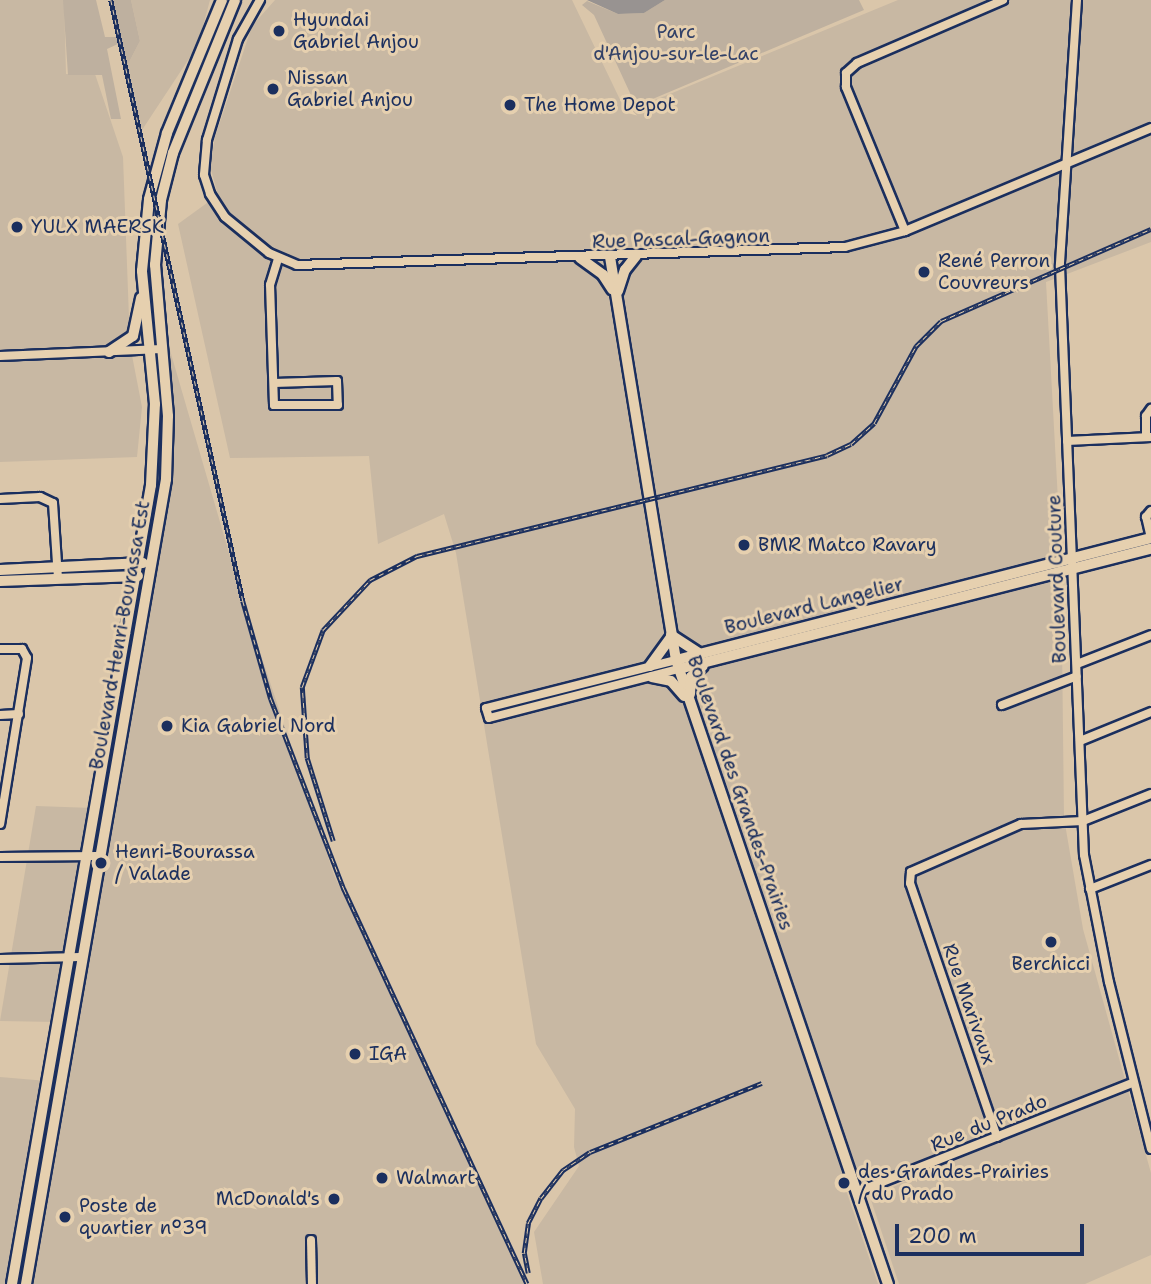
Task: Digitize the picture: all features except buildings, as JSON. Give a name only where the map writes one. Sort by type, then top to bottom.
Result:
[{"type":"main road","name":"Boulevard Henri-Bourassa Est","points":[[12,1284],[154,454],[143,291],[144,235],[153,179],[222,0]]},
{"type":"main road","name":"Boulevard Henri-Bourassa Est","points":[[26,1284],[97,856],[152,560],[168,453],[155,265],[161,200],[177,143],[235,0]]},
{"type":"main road","points":[[617,299],[622,276],[636,256]]},
{"type":"main road","name":"Boulevard des Grandes-Prairies","points":[[610,257],[677,664],[888,1284]]},
{"type":"main road","points":[[580,258],[603,275],[617,299]]},
{"type":"main road","points":[[109,352],[133,336],[143,291]]},
{"type":"main road","name":"Boulevard Langelier","points":[[677,664],[716,660],[1072,564],[1151,538]]},
{"type":"main road","name":"Boulevard Langelier","points":[[677,664],[701,653],[1072,564],[1151,549]]},
{"type":"main road","points":[[0,581],[137,565],[152,560]]},
{"type":"main road","points":[[0,570],[149,576]]},
{"type":"main road","points":[[692,709],[671,681],[651,672],[671,634],[691,651],[701,653]]},
{"type":"main road","points":[[692,709],[691,677],[716,660]]},
{"type":"street","name":"Rue Pascal-Gagnon","points":[[260,0],[240,32],[207,140],[204,169],[213,200],[235,225],[278,258],[312,266],[810,251],[905,231],[1151,128]]},
{"type":"street","points":[[905,231],[846,87],[846,73],[857,63],[1003,0]]},
{"type":"street","name":"Boulevard Couture","points":[[1077,0],[1070,163],[1060,266],[1083,821],[1090,889],[1132,1083],[1151,1149]]},
{"type":"street","points":[[274,383],[337,381],[338,405],[274,405],[270,285],[278,258]]},
{"type":"street","points":[[0,356],[162,349]]},
{"type":"street","points":[[1068,441],[1149,437],[1146,416],[1151,409]]},
{"type":"street","points":[[0,499],[40,497],[53,503],[58,574]]},
{"type":"street","name":"Boulevard Langelier","points":[[1151,511],[1146,517],[1151,538]]},
{"type":"street","points":[[1077,664],[1151,635]]},
{"type":"street","points":[[0,649],[22,649],[27,658],[19,714],[3,781],[0,824]]},
{"type":"street","name":"Boulevard Langelier","points":[[651,672],[486,708],[489,718],[651,672],[677,664]]},
{"type":"street","points":[[1002,705],[1077,676]]},
{"type":"street","points":[[1080,741],[1151,712]]},
{"type":"street","points":[[0,715],[19,714]]},
{"type":"street","points":[[1083,821],[1151,793]]},
{"type":"street","name":"Rue Marivaux","points":[[997,1137],[911,883],[911,872],[1021,824],[1083,821]]},
{"type":"street","points":[[0,857],[97,856]]},
{"type":"street","points":[[1090,889],[1151,865]]},
{"type":"street","points":[[0,959],[80,957]]},
{"type":"street","name":"Rue du Prado","points":[[857,1192],[1132,1083]]},
{"type":"street","points":[[311,1240],[312,1284]]},
{"type":"shaded area","points":[[0,0],[64,0],[66,74],[95,74],[123,157],[130,345],[142,407],[137,457],[0,462]]},
{"type":"shaded area","points":[[131,0],[210,0],[198,45],[142,130],[126,68],[140,41]]},
{"type":"shaded area","points":[[275,0],[572,0],[626,112],[898,0],[1151,0],[1151,242],[1046,282],[1061,555],[1064,818],[1083,929],[1151,1173],[1151,1255],[1085,1284],[899,1284],[870,1197],[918,1176],[912,1163],[846,1190],[878,1284],[543,1284],[534,1232],[579,1166],[574,1147],[575,1109],[536,1044],[456,553],[444,514],[378,544],[369,456],[230,458],[178,224],[218,195],[210,166],[215,137],[252,26]]},
{"type":"shaded area","points":[[587,0],[665,0],[644,13],[618,14]]},
{"type":"shaded area","points":[[158,309],[243,601],[334,875],[529,1284],[26,1284],[168,441]]},
{"type":"shaded area","points":[[36,806],[92,808],[56,1022],[0,1021]]},
{"type":"shaded area","points":[[0,1077],[47,1081],[12,1284],[0,1284]]},
{"type":"green space","points":[[63,0],[96,0],[105,37],[119,37],[111,0],[131,0],[140,41],[126,68],[120,43],[107,49],[121,119],[111,119],[102,75],[68,75]]},
{"type":"green space","name":"Parc d'Anjou-sur-le-Lac","points":[[665,0],[859,0],[864,10],[636,106],[594,15],[582,5],[587,1],[618,14],[644,13]]},
{"type":"railway","points":[[111,0],[243,601],[271,699],[344,889],[527,1284]]},
{"type":"railway","points":[[333,841],[307,758],[302,687],[323,630],[370,580],[417,556],[827,455],[851,444],[874,423],[916,346],[941,321],[1151,229]]},
{"type":"railway","points":[[528,1273],[524,1253],[528,1223],[541,1198],[563,1170],[590,1152],[762,1083]]},
{"type":"place","name":"Hyundai Gabriel Anjou","points":[[279,31]]},
{"type":"place","name":"Nissan Gabriel Anjou","points":[[273,89]]},
{"type":"place","name":"The Home Depot","points":[[510,105]]},
{"type":"place","name":"YULX MAERSK","points":[[17,227]]},
{"type":"place","name":"René Perron Couvreurs","points":[[924,272]]},
{"type":"place","name":"BMR Matco Ravary","points":[[744,545]]},
{"type":"place","name":"Kia Gabriel Nord","points":[[167,726]]},
{"type":"place","name":"Henri-Bourassa / Valade","points":[[101,863]]},
{"type":"place","name":"Berchicci","points":[[1051,942]]},
{"type":"place","name":"IGA","points":[[355,1054]]},
{"type":"place","name":"Walmart","points":[[382,1178]]},
{"type":"place","name":"des Grandes-Prairies / du Prado","points":[[844,1183]]},
{"type":"place","name":"McDonald's","points":[[334,1199]]},
{"type":"place","name":"Poste de quartier n°39","points":[[65,1217]]}]
